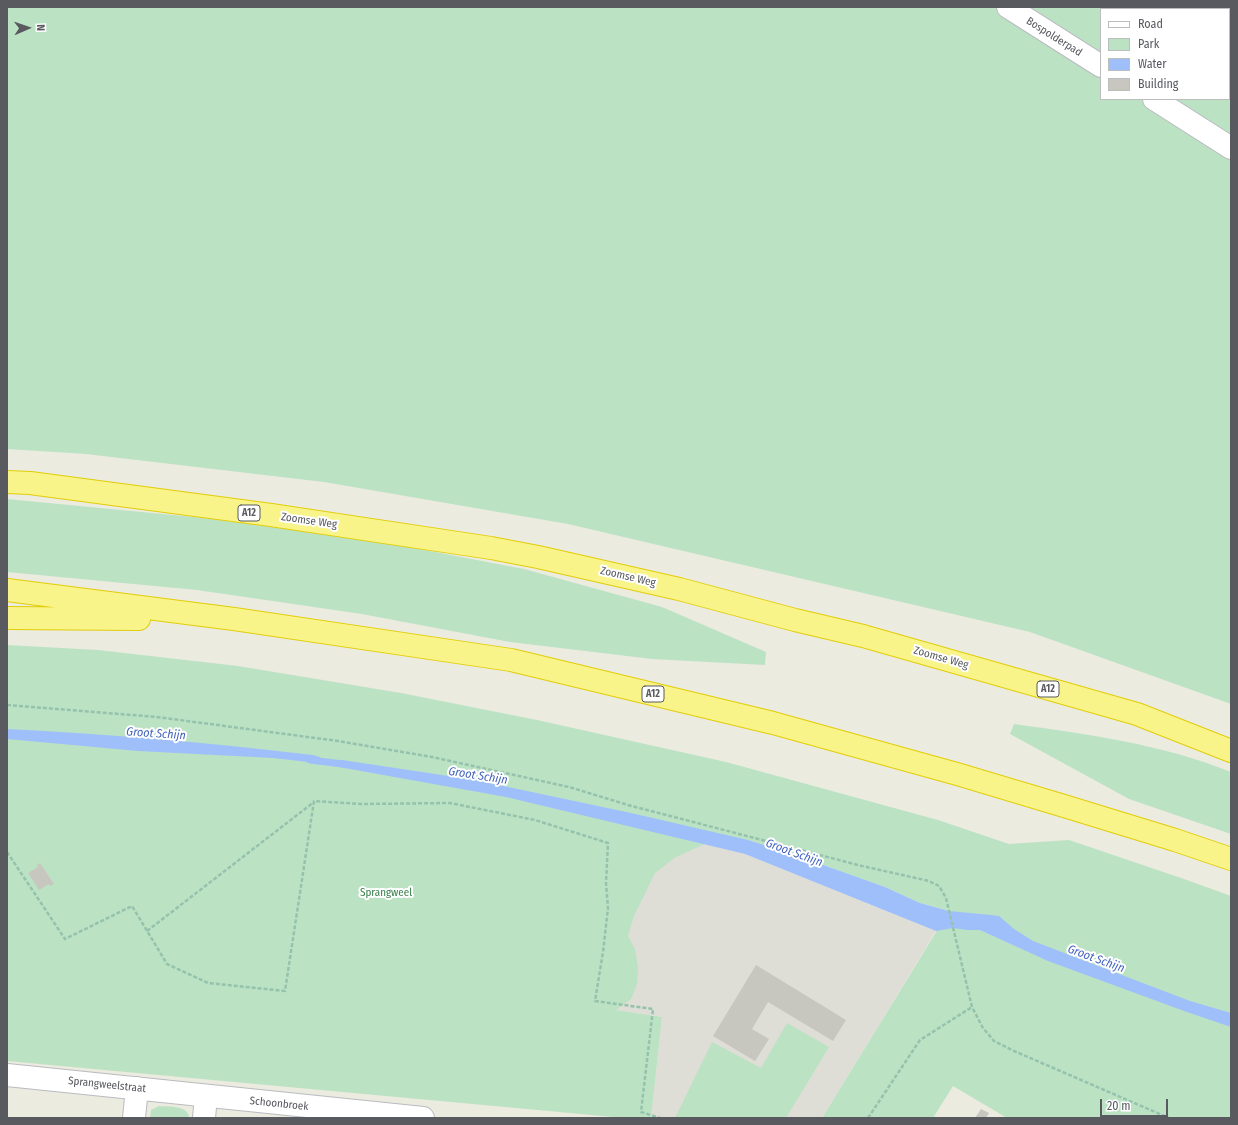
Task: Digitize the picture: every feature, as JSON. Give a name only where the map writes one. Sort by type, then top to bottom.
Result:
[{"type":"highway","name":"Zoomse Weg","points":[[7,482],[38,484],[279,517],[491,548],[545,559],[679,589],[795,620],[863,636],[1138,714],[1231,751]]},
{"type":"highway","name":"A12","points":[[7,590],[234,619],[511,660],[765,721],[988,783],[1175,840],[1231,859]]},
{"type":"highway","points":[[7,618],[234,619]]},
{"type":"street","name":"Bospolderpad","points":[[1008,7],[1100,65]]},
{"type":"street","points":[[1156,100],[1231,148]]},
{"type":"street","name":"Sprangweelstraat","points":[[7,1075],[206,1096]]},
{"type":"street","points":[[134,1118],[137,1088]]},
{"type":"street","points":[[204,1118],[206,1096]]},
{"type":"street","name":"Schoonbroek","points":[[206,1096],[423,1118]]},
{"type":"path","points":[[7,705],[157,717],[338,741],[432,756],[569,787],[666,815],[862,866],[929,881],[939,886],[946,898],[972,1007],[983,1028],[994,1041],[1169,1118]]},
{"type":"path","points":[[7,852],[65,939],[132,906],[167,964],[208,983],[285,991],[314,801]]},
{"type":"path","points":[[147,931],[314,801],[362,804],[450,803],[535,820],[608,843],[606,882],[608,908],[603,952],[594,1001],[653,1009],[641,1112],[660,1118]]},
{"type":"path","points":[[868,1118],[920,1040],[972,1007]]},
{"type":"shaded area","points":[[632,826],[745,854],[936,931],[822,1118],[651,1118],[662,1017],[601,1008]]},
{"type":"green space","points":[[7,7],[1231,7],[1231,704],[1030,632],[568,524],[324,482],[86,454],[7,449]]},
{"type":"green space","points":[[7,499],[204,518],[372,540],[524,569],[662,607],[766,652],[765,665],[652,659],[510,642],[362,614],[197,590],[7,572]]},
{"type":"green space","name":"Sprangweel","points":[[7,645],[98,650],[238,666],[401,693],[537,720],[726,762],[938,820],[1009,844],[1069,840],[1231,896],[1231,1118],[1007,1118],[953,1086],[933,1118],[822,1118],[949,911],[920,903],[885,887],[787,852],[748,840],[705,844],[676,857],[655,873],[634,916],[628,936],[635,949],[638,967],[637,984],[631,999],[616,1010],[662,1017],[651,1118],[624,1118],[7,1061]]},
{"type":"green space","points":[[1014,724],[1124,741],[1178,754],[1231,772],[1231,834],[1129,799],[1010,734]]},
{"type":"green space","points":[[787,1023],[829,1047],[786,1118],[675,1118],[712,1042],[761,1068]]},
{"type":"green space","points":[[159,1106],[182,1109],[186,1111],[189,1118],[150,1118],[151,1110]]},
{"type":"water","points":[[7,729],[160,739],[313,755],[320,757],[320,761],[317,763],[273,758],[138,751],[7,739]]},
{"type":"water","points":[[336,760],[475,780],[631,813],[748,840],[787,852],[885,887],[920,903],[949,911],[999,916],[1014,929],[1033,941],[1190,1001],[1231,1013],[1231,1027],[1048,961],[980,930],[953,928],[936,931],[745,854],[506,797],[333,766]]},
{"type":"building","points":[[40,863],[54,884],[50,886],[49,884],[39,890],[28,873],[38,867],[37,865]]},
{"type":"building","points":[[756,965],[846,1020],[833,1041],[768,1002],[752,1029],[769,1039],[755,1061],[713,1036]]},
{"type":"building","points":[[981,1109],[989,1113],[986,1118],[975,1118]]},
{"type":"waterway","name":"Groot Schijn","points":[[310,760],[343,764]]}]
